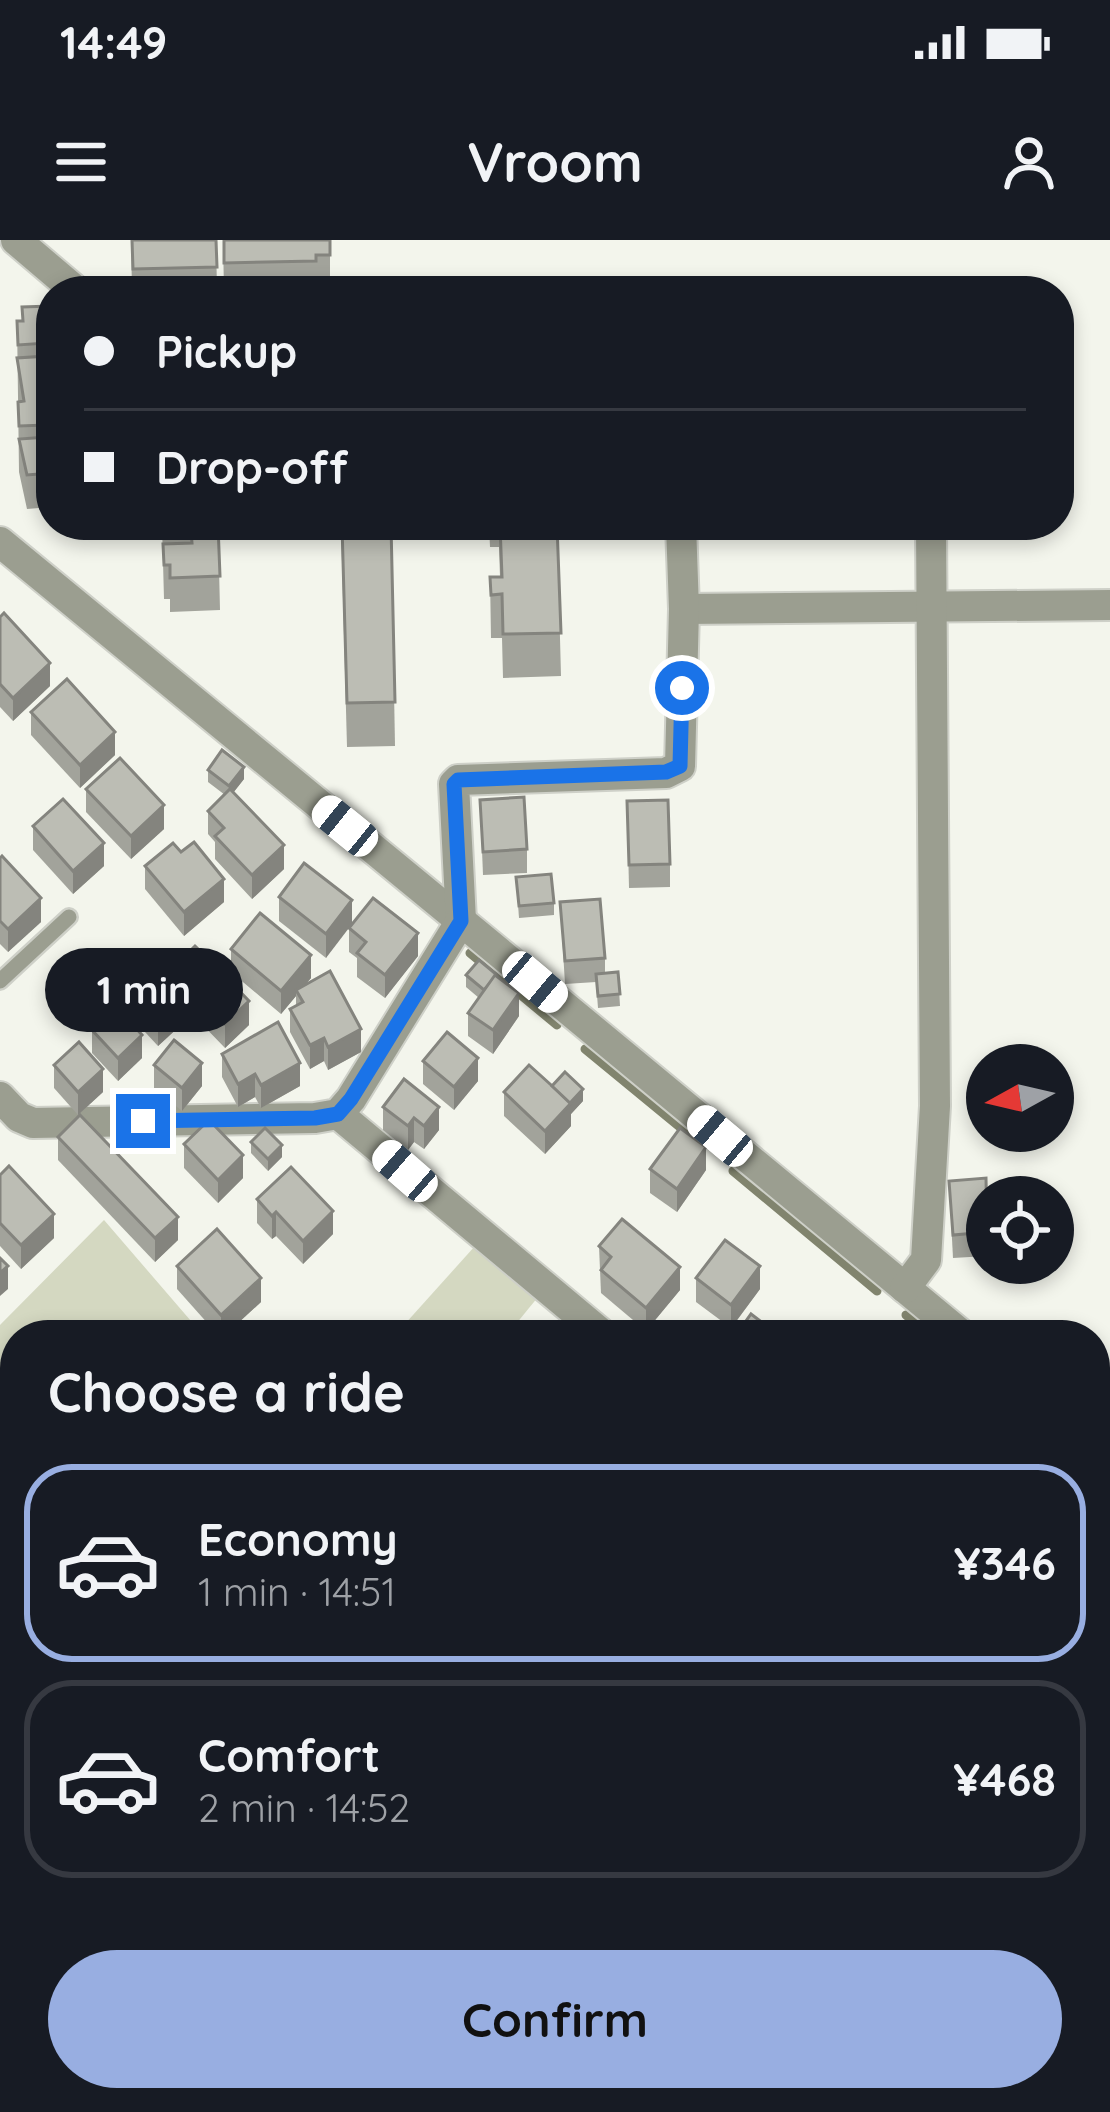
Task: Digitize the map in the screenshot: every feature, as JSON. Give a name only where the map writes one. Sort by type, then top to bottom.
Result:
[{"type":"street","points":[[16,240],[58,276]]},
{"type":"street","points":[[6,1118],[33,1123],[208,1121],[338,1114],[461,921],[454,784],[458,780],[666,772],[680,766],[682,540]]},
{"type":"street","points":[[904,1288],[926,1260],[935,1106],[931,540]]},
{"type":"street","points":[[0,542],[943,1320]]},
{"type":"street","points":[[684,609],[1110,604]]},
{"type":"street","points":[[338,1114],[586,1320]]},
{"type":"lane","points":[[0,981],[69,917]]},
{"type":"shaded area","points":[[104,1220],[190,1320],[5,1320]]},
{"type":"shaded area","points":[[475,1246],[538,1297],[519,1320],[408,1320]]},
{"type":"building","points":[[132,240],[216,240],[217,267],[133,269]]},
{"type":"building","points":[[224,240],[330,240],[330,255],[316,255],[316,261],[224,263]]},
{"type":"building","points":[[22,307],[36,307],[36,344],[18,345]]},
{"type":"building","points":[[36,357],[36,425],[19,426],[18,402],[24,401],[17,358]]},
{"type":"building","points":[[36,438],[36,474],[27,475],[19,439]]},
{"type":"building","points":[[219,540],[220,576],[170,578],[163,544]]},
{"type":"building","points":[[342,540],[391,540],[395,702],[347,703]]},
{"type":"building","points":[[501,540],[558,540],[561,633],[503,634],[502,594],[491,595],[490,577],[502,577]]},
{"type":"building","points":[[4,613],[50,663],[13,698],[0,684],[0,617]]},
{"type":"building","points":[[67,679],[115,732],[80,765],[31,712]]},
{"type":"building","points":[[222,750],[244,767],[229,786],[208,770]]},
{"type":"building","points":[[120,758],[164,805],[131,836],[86,789]]},
{"type":"building","points":[[230,789],[284,845],[252,875],[215,836],[224,828],[208,811]]},
{"type":"building","points":[[524,797],[527,849],[483,852],[480,800]]},
{"type":"building","points":[[63,799],[104,843],[73,871],[33,826]]},
{"type":"building","points":[[668,800],[670,864],[629,865],[627,801]]},
{"type":"building","points":[[194,842],[224,879],[184,912],[145,866],[173,843],[181,852]]},
{"type":"building","points":[[2,856],[41,898],[8,929],[0,921]]},
{"type":"building","points":[[304,863],[352,900],[326,934],[279,897]]},
{"type":"building","points":[[551,874],[554,903],[519,906],[516,877]]},
{"type":"building","points":[[373,898],[418,933],[385,975],[357,953],[366,942],[349,928]]},
{"type":"building","points":[[600,899],[605,958],[565,961],[560,902]]},
{"type":"building","points":[[260,913],[311,955],[281,991],[231,949]]},
{"type":"building","points":[[195,946],[220,970],[198,992],[173,968]]},
{"type":"building","points":[[479,960],[497,975],[484,990],[466,975]]},
{"type":"building","points":[[330,971],[361,1029],[328,1047],[324,1038],[310,1045],[290,1009],[303,1002],[296,990]]},
{"type":"building","points":[[157,972],[183,1000],[158,1023],[132,995]]},
{"type":"building","points":[[221,972],[249,1001],[225,1024],[197,996]]},
{"type":"building","points":[[618,972],[620,994],[598,996],[596,974]]},
{"type":"building","points":[[495,975],[519,993],[493,1030],[468,1013]]},
{"type":"building","points":[[117,1007],[142,1035],[118,1058],[92,1030]]},
{"type":"building","points":[[278,1022],[300,1063],[261,1085],[255,1074],[238,1084],[222,1054]]},
{"type":"building","points":[[447,1032],[478,1058],[454,1087],[423,1061]]},
{"type":"building","points":[[174,1040],[202,1063],[182,1088],[154,1065]]},
{"type":"building","points":[[79,1042],[103,1069],[78,1092],[54,1065]]},
{"type":"building","points":[[529,1065],[571,1103],[545,1131],[504,1092]]},
{"type":"building","points":[[565,1072],[583,1089],[570,1103],[552,1086]]},
{"type":"building","points":[[404,1079],[439,1107],[424,1126],[414,1118],[408,1126],[383,1107]]},
{"type":"building","points":[[80,1115],[178,1217],[155,1238],[58,1137]]},
{"type":"building","points":[[209,1120],[243,1155],[218,1180],[184,1144]]},
{"type":"building","points":[[265,1128],[282,1145],[268,1159],[251,1142]]},
{"type":"building","points":[[680,1128],[706,1147],[677,1189],[650,1169]]},
{"type":"building","points":[[9,1166],[54,1214],[21,1245],[0,1223],[0,1175]]},
{"type":"building","points":[[291,1167],[333,1211],[303,1241],[257,1199]]},
{"type":"building","points":[[966,1180],[966,1234],[953,1235],[949,1181]]},
{"type":"building","points":[[622,1219],[680,1267],[646,1308],[601,1270],[611,1257],[599,1246]]},
{"type":"building","points":[[217,1229],[261,1278],[221,1315],[177,1266]]},
{"type":"building","points":[[725,1240],[760,1266],[731,1305],[696,1278]]},
{"type":"waterway","points":[[470,953],[557,1025]]},
{"type":"waterway","points":[[585,1049],[692,1137]]},
{"type":"waterway","points":[[733,1171],[877,1291]]},
{"type":"waterway","points":[[906,1315],[912,1320]]},
{"type":"route","points":[[143,1121],[338,1114],[461,921],[454,784],[458,780],[666,772],[680,766],[682,688]]}]
